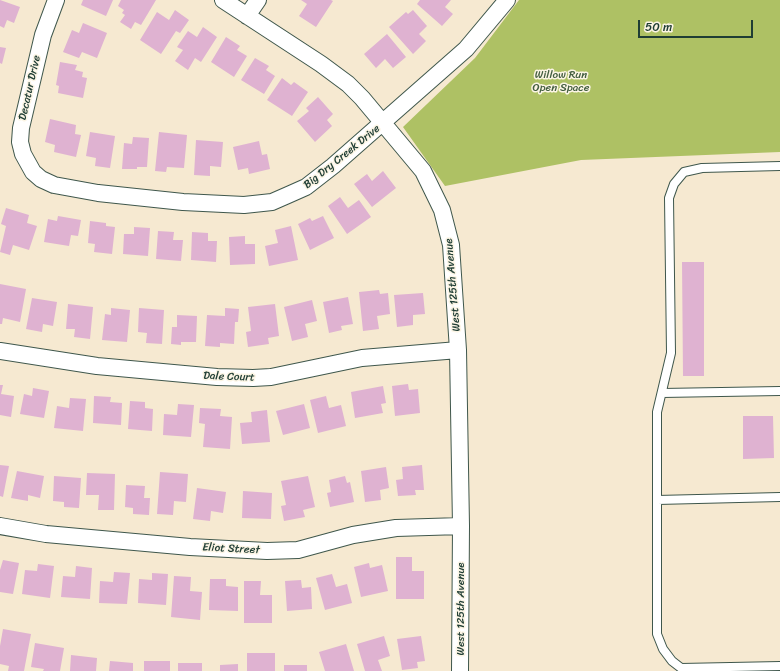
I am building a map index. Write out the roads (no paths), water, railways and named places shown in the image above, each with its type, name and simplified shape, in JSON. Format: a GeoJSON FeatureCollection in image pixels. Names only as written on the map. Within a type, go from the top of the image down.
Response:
{"type":"FeatureCollection","features":[{"type":"Feature","properties":{"kind":"street","name":"Decatur Drive"},"geometry":{"type":"LineString","coordinates":[[37,175],[28,165],[23,154],[20,142],[21,128],[43,35],[56,0]]}},
{"type":"Feature","properties":{"kind":"street","name":"West 125th Avenue"},"geometry":{"type":"LineString","coordinates":[[223,0],[348,84],[423,171],[432,187],[446,221],[454,271],[458,350],[461,526],[460,671]]}},
{"type":"Feature","properties":{"kind":"street"},"geometry":{"type":"LineString","coordinates":[[248,16],[258,0]]}},
{"type":"Feature","properties":{"kind":"street","name":"Big Dry Creek Drive"},"geometry":{"type":"LineString","coordinates":[[37,175],[54,186],[98,193],[183,202],[254,205],[272,202],[306,187],[383,124],[466,49],[507,0]]}},
{"type":"Feature","properties":{"kind":"street","name":"Dale Court"},"geometry":{"type":"LineString","coordinates":[[0,351],[51,361],[97,366],[217,377],[253,378],[271,377],[362,358],[458,350]]}},
{"type":"Feature","properties":{"kind":"street","name":"Eliot Street"},"geometry":{"type":"LineString","coordinates":[[0,526],[46,534],[190,547],[267,552],[298,550],[353,535],[396,528],[461,526]]}},
{"type":"Feature","properties":{"kind":"lane"},"geometry":{"type":"LineString","coordinates":[[780,166],[702,168],[684,172],[674,184],[669,198],[671,353],[657,412],[657,634],[667,655],[681,668],[780,666]]}},
{"type":"Feature","properties":{"kind":"lane"},"geometry":{"type":"LineString","coordinates":[[662,393],[780,390]]}},
{"type":"Feature","properties":{"kind":"lane"},"geometry":{"type":"LineString","coordinates":[[657,500],[780,497]]}},
{"type":"Feature","properties":{"kind":"park label","name":"Willow Run Open Space"},"geometry":{"type":"Point","coordinates":[561,81]}}]}
